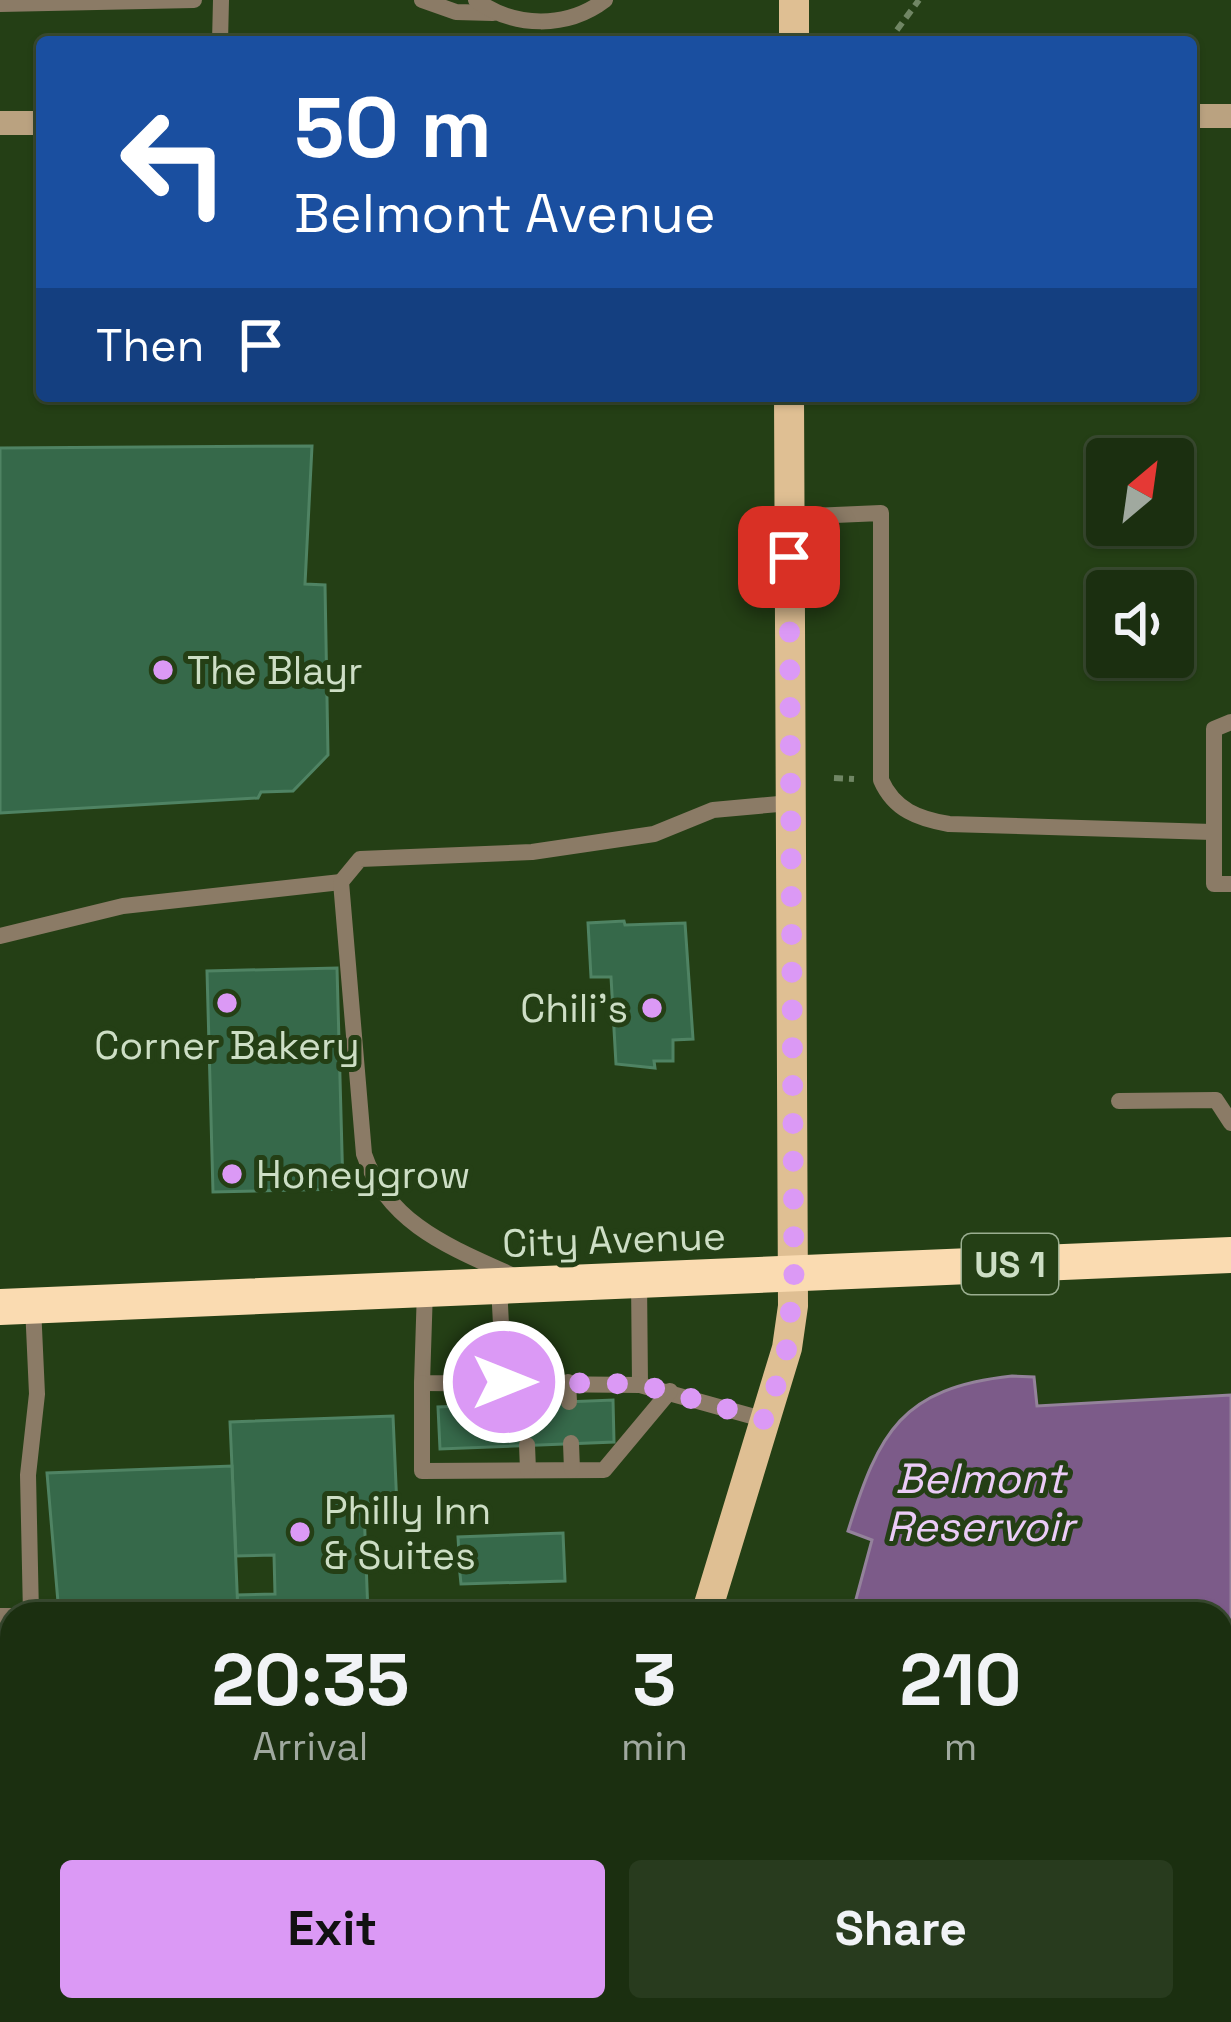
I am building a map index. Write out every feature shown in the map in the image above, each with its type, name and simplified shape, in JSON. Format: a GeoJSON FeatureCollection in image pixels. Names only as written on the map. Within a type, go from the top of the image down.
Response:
{"type":"FeatureCollection","features":[{"type":"Feature","properties":{"kind":"highway","name":"City Avenue"},"geometry":{"type":"LineString","coordinates":[[17,1307],[1231,1255]]}},
{"type":"Feature","properties":{"kind":"main road"},"geometry":{"type":"LineString","coordinates":[[794,0],[794,36]]}},
{"type":"Feature","properties":{"kind":"main road"},"geometry":{"type":"LineString","coordinates":[[710,1602],[787,1348],[794,1274],[789,402]]}},
{"type":"Feature","properties":{"kind":"street"},"geometry":{"type":"LineString","coordinates":[[1197,116],[1231,116]]}},
{"type":"Feature","properties":{"kind":"street"},"geometry":{"type":"LineString","coordinates":[[0,123],[36,124]]}},
{"type":"Feature","properties":{"kind":"lane"},"geometry":{"type":"LineString","coordinates":[[0,4],[194,0]]}},
{"type":"Feature","properties":{"kind":"lane"},"geometry":{"type":"LineString","coordinates":[[220,36],[221,0]]}},
{"type":"Feature","properties":{"kind":"lane"},"geometry":{"type":"LineString","coordinates":[[422,0],[456,12],[493,13],[529,22],[566,19],[605,0]]}},
{"type":"Feature","properties":{"kind":"lane"},"geometry":{"type":"LineString","coordinates":[[476,0],[493,13]]}},
{"type":"Feature","properties":{"kind":"lane"},"geometry":{"type":"LineString","coordinates":[[789,518],[881,513],[881,780],[901,808],[922,819],[949,824],[1212,832]]}},
{"type":"Feature","properties":{"kind":"lane"},"geometry":{"type":"LineString","coordinates":[[1231,722],[1214,729],[1212,832],[1214,884],[1231,884]]}},
{"type":"Feature","properties":{"kind":"lane"},"geometry":{"type":"LineString","coordinates":[[504,1382],[516,1285],[403,1217],[372,1178],[364,1154],[341,882],[360,859],[532,851],[654,834],[713,810],[790,803]]}},
{"type":"Feature","properties":{"kind":"lane"},"geometry":{"type":"LineString","coordinates":[[0,936],[71,915],[142,903],[341,882]]}},
{"type":"Feature","properties":{"kind":"lane"},"geometry":{"type":"LineString","coordinates":[[1118,1101],[1216,1100],[1231,1123]]}},
{"type":"Feature","properties":{"kind":"lane"},"geometry":{"type":"LineString","coordinates":[[639,1280],[640,1384]]}},
{"type":"Feature","properties":{"kind":"lane"},"geometry":{"type":"LineString","coordinates":[[425,1289],[422,1471],[604,1470],[670,1391]]}},
{"type":"Feature","properties":{"kind":"lane"},"geometry":{"type":"LineString","coordinates":[[17,1307],[37,1394],[28,1475],[31,1602]]}},
{"type":"Feature","properties":{"kind":"lane"},"geometry":{"type":"LineString","coordinates":[[422,1382],[640,1384],[766,1420]]}},
{"type":"Feature","properties":{"kind":"lane"},"geometry":{"type":"LineString","coordinates":[[481,1382],[482,1405]]}},
{"type":"Feature","properties":{"kind":"lane"},"geometry":{"type":"LineString","coordinates":[[524,1382],[525,1404]]}},
{"type":"Feature","properties":{"kind":"lane"},"geometry":{"type":"LineString","coordinates":[[568,1382],[569,1402]]}},
{"type":"Feature","properties":{"kind":"lane"},"geometry":{"type":"LineString","coordinates":[[571,1443],[572,1470]]}},
{"type":"Feature","properties":{"kind":"lane"},"geometry":{"type":"LineString","coordinates":[[527,1445],[528,1470]]}},
{"type":"Feature","properties":{"kind":"lane"},"geometry":{"type":"LineString","coordinates":[[483,1447],[484,1471]]}},
{"type":"Feature","properties":{"kind":"path"},"geometry":{"type":"LineString","coordinates":[[892,36],[919,0]]}},
{"type":"Feature","properties":{"kind":"path"},"geometry":{"type":"LineString","coordinates":[[834,778],[861,779]]}},
{"type":"Feature","properties":{"kind":"water","name":"Belmont Reservoir"},"geometry":{"type":"Polygon","coordinates":[[[1034,1377],[1037,1406],[1231,1395],[1231,1602],[855,1602],[872,1540],[848,1531],[884,1442],[920,1404],[974,1382],[1034,1377]]]}},
{"type":"Feature","properties":{"kind":"building","name":"The Blayr"},"geometry":{"type":"Polygon","coordinates":[[[312,446],[305,584],[325,585],[328,755],[293,791],[261,792],[258,798],[0,813],[0,448],[312,446]]]}},
{"type":"Feature","properties":{"kind":"building","name":"Chili's"},"geometry":{"type":"Polygon","coordinates":[[[624,921],[625,925],[685,923],[693,1039],[673,1040],[673,1061],[654,1061],[655,1068],[616,1064],[611,977],[591,977],[588,923],[624,921]]]}},
{"type":"Feature","properties":{"kind":"building"},"geometry":{"type":"Polygon","coordinates":[[[337,968],[343,1189],[213,1192],[207,971],[337,968]]]}},
{"type":"Feature","properties":{"kind":"building"},"geometry":{"type":"Polygon","coordinates":[[[613,1400],[614,1442],[440,1449],[438,1407],[613,1400]]]}},
{"type":"Feature","properties":{"kind":"building","name":"Philly Inn & Suites"},"geometry":{"type":"Polygon","coordinates":[[[393,1416],[397,1508],[364,1509],[368,1602],[237,1602],[237,1595],[275,1594],[274,1555],[236,1556],[230,1422],[393,1416]]]}},
{"type":"Feature","properties":{"kind":"building"},"geometry":{"type":"Polygon","coordinates":[[[232,1466],[238,1602],[58,1602],[47,1473],[232,1466]]]}},
{"type":"Feature","properties":{"kind":"building"},"geometry":{"type":"Polygon","coordinates":[[[563,1533],[565,1581],[461,1584],[459,1564],[453,1564],[453,1555],[459,1554],[458,1537],[563,1533]]]}},
{"type":"Feature","properties":{"kind":"place","name":"The Blayr"},"geometry":{"type":"Point","coordinates":[163,670]}},
{"type":"Feature","properties":{"kind":"place","name":"Corner Bakery"},"geometry":{"type":"Point","coordinates":[227,1003]}},
{"type":"Feature","properties":{"kind":"place","name":"Chili's"},"geometry":{"type":"Point","coordinates":[652,1008]}},
{"type":"Feature","properties":{"kind":"place","name":"Honeygrow"},"geometry":{"type":"Point","coordinates":[232,1174]}},
{"type":"Feature","properties":{"kind":"place","name":"Philly Inn & Suites"},"geometry":{"type":"Point","coordinates":[300,1532]}},
{"type":"Feature","properties":{"kind":"route"},"geometry":{"type":"LineString","coordinates":[[504,1382],[640,1384],[766,1420],[787,1348],[794,1274],[789,557]]}}]}
